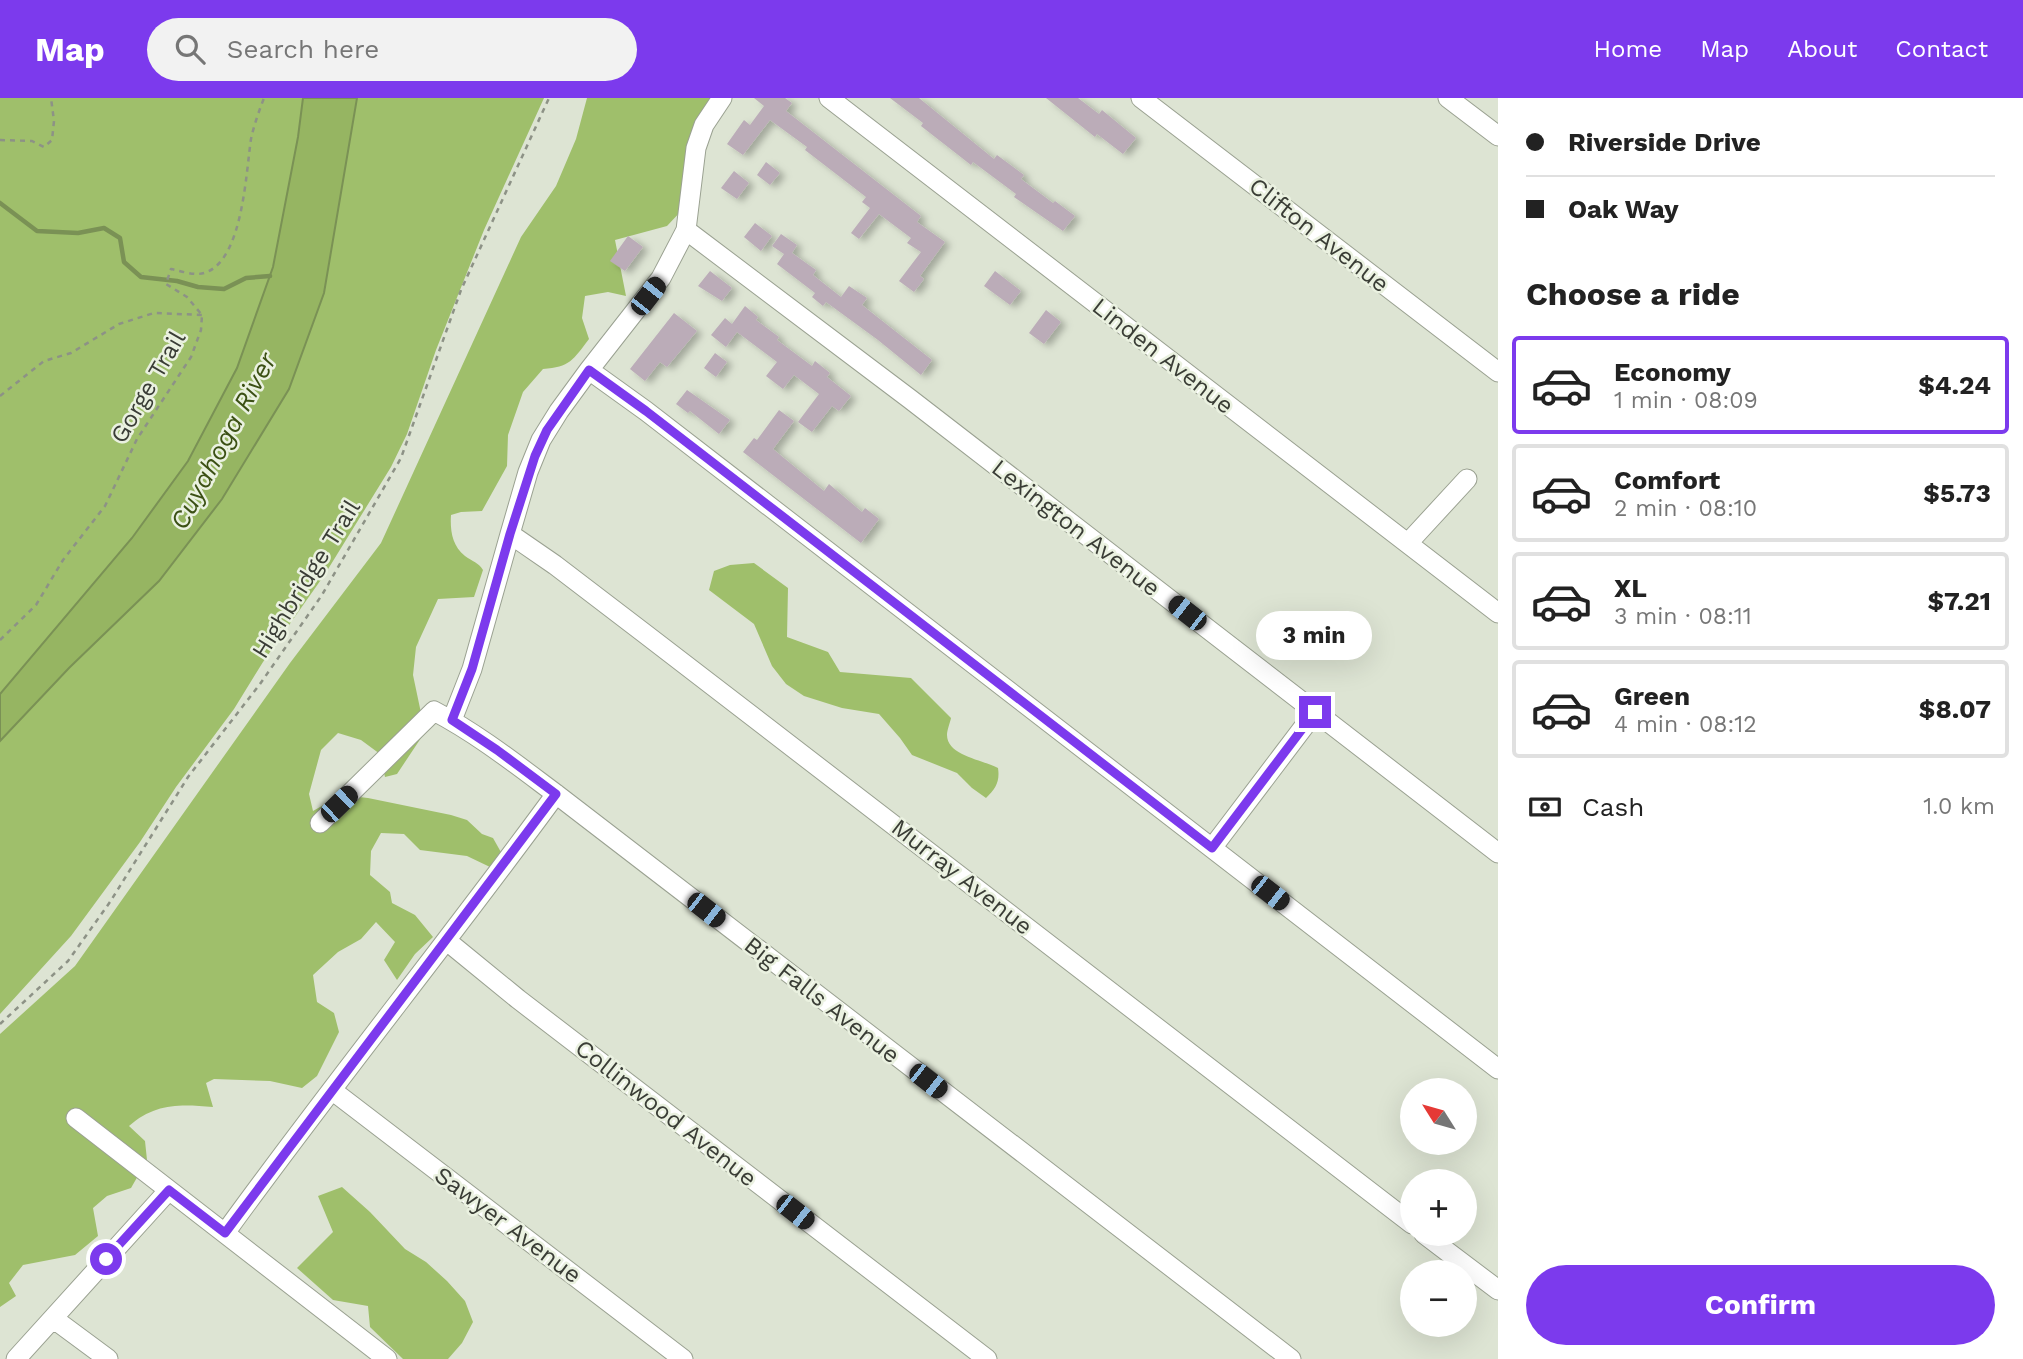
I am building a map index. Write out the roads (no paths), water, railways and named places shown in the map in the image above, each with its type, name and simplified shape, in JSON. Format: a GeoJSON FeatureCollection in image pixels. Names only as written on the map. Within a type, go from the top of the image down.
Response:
{"type":"FeatureCollection","features":[{"type":"Feature","properties":{"kind":"street"},"geometry":{"type":"LineString","coordinates":[[320,823],[434,711],[452,720],[472,669],[528,472],[541,440],[589,370],[661,278],[686,230],[696,148],[704,125],[722,98]]}},
{"type":"Feature","properties":{"kind":"street","name":"Linden Avenue"},"geometry":{"type":"LineString","coordinates":[[829,98],[1498,613]]}},
{"type":"Feature","properties":{"kind":"street","name":"Clifton Avenue"},"geometry":{"type":"LineString","coordinates":[[1141,98],[1498,372]]}},
{"type":"Feature","properties":{"kind":"street"},"geometry":{"type":"LineString","coordinates":[[1448,98],[1498,136]]}},
{"type":"Feature","properties":{"kind":"street","name":"Lexington Avenue"},"geometry":{"type":"LineString","coordinates":[[686,230],[1498,853]]}},
{"type":"Feature","properties":{"kind":"street"},"geometry":{"type":"LineString","coordinates":[[589,370],[646,411],[1498,1069]]}},
{"type":"Feature","properties":{"kind":"street"},"geometry":{"type":"LineString","coordinates":[[1408,543],[1467,479]]}},
{"type":"Feature","properties":{"kind":"street","name":"Murray Avenue"},"geometry":{"type":"LineString","coordinates":[[510,534],[656,641],[1400,1215]]}},
{"type":"Feature","properties":{"kind":"street"},"geometry":{"type":"LineString","coordinates":[[1212,848],[1315,712]]}},
{"type":"Feature","properties":{"kind":"street","name":"Big Falls Avenue"},"geometry":{"type":"LineString","coordinates":[[452,720],[556,794],[1291,1359]]}},
{"type":"Feature","properties":{"kind":"street"},"geometry":{"type":"LineString","coordinates":[[225,1233],[556,794]]}},
{"type":"Feature","properties":{"kind":"street","name":"Collinwood Avenue"},"geometry":{"type":"LineString","coordinates":[[447,942],[987,1359]]}},
{"type":"Feature","properties":{"kind":"street","name":"Sawyer Avenue"},"geometry":{"type":"LineString","coordinates":[[333,1091],[683,1359]]}},
{"type":"Feature","properties":{"kind":"street"},"geometry":{"type":"LineString","coordinates":[[76,1118],[387,1359]]}},
{"type":"Feature","properties":{"kind":"street"},"geometry":{"type":"LineString","coordinates":[[16,1359],[169,1190]]}},
{"type":"Feature","properties":{"kind":"street"},"geometry":{"type":"LineString","coordinates":[[1440,1246],[1498,1290]]}},
{"type":"Feature","properties":{"kind":"street"},"geometry":{"type":"LineString","coordinates":[[54,1319],[108,1359]]}},
{"type":"Feature","properties":{"kind":"water","name":"Cuyahoga River"},"geometry":{"type":"Polygon","coordinates":[[[303,98],[357,98],[324,293],[289,389],[222,499],[159,581],[69,668],[0,741],[0,694],[132,538],[188,461],[237,368],[273,267],[303,98]]]}},
{"type":"Feature","properties":{"kind":"waterway"},"geometry":{"type":"LineString","coordinates":[[0,203],[37,231],[78,233],[104,228],[120,238],[124,262],[141,277],[224,289],[246,278],[270,276]]}}]}
